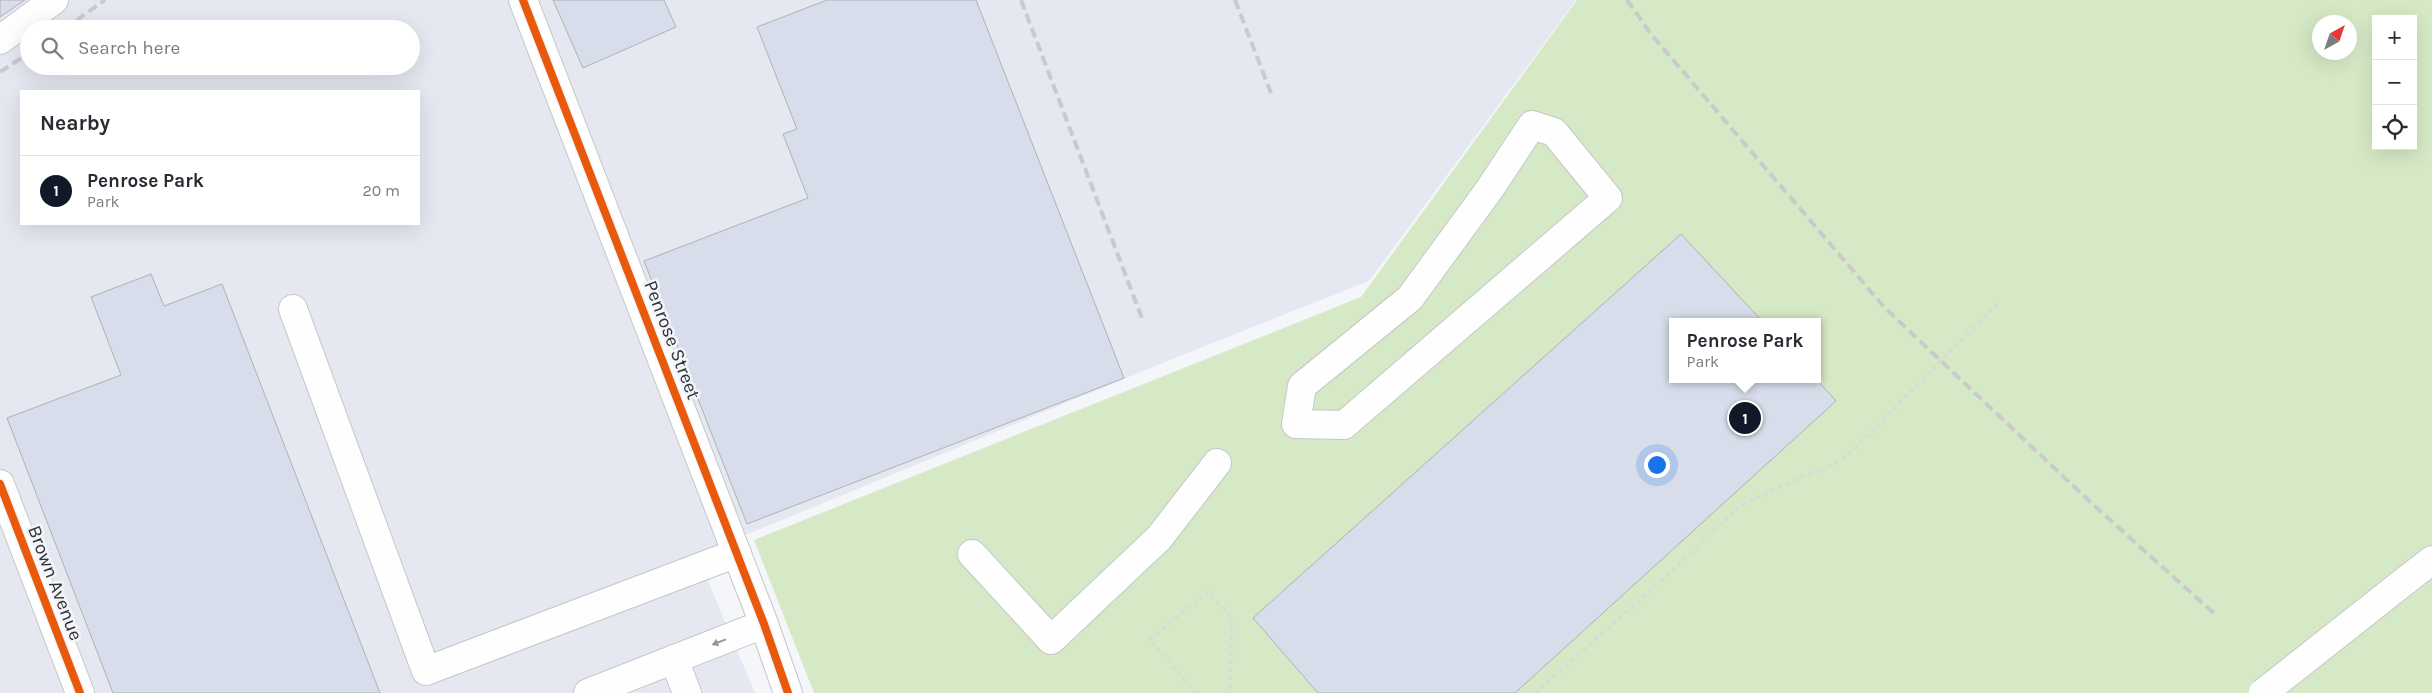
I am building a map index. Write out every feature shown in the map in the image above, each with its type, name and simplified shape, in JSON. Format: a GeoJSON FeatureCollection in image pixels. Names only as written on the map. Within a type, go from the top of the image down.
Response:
{"type":"FeatureCollection","features":[{"type":"Feature","properties":{"kind":"street"},"geometry":{"type":"LineString","coordinates":[[27,20],[54,0]]}},
{"type":"Feature","properties":{"kind":"street","name":"Penrose Street"},"geometry":{"type":"LineString","coordinates":[[523,0],[737,553],[788,693]]}},
{"type":"Feature","properties":{"kind":"street"},"geometry":{"type":"LineString","coordinates":[[0,40],[20,25]]}},
{"type":"Feature","properties":{"kind":"street"},"geometry":{"type":"LineString","coordinates":[[1532,125],[1554,132],[1608,198],[1344,425],[1296,424],[1302,386],[1410,298],[1489,190],[1532,125]]}},
{"type":"Feature","properties":{"kind":"street"},"geometry":{"type":"LineString","coordinates":[[293,310],[426,671],[737,553]]}},
{"type":"Feature","properties":{"kind":"street"},"geometry":{"type":"LineString","coordinates":[[972,554],[1051,640],[1159,538],[1217,464]]}},
{"type":"Feature","properties":{"kind":"street","name":"Brown Avenue"},"geometry":{"type":"LineString","coordinates":[[0,484],[80,693]]}},
{"type":"Feature","properties":{"kind":"street"},"geometry":{"type":"LineString","coordinates":[[2263,693],[2432,560]]}},
{"type":"Feature","properties":{"kind":"street"},"geometry":{"type":"LineString","coordinates":[[588,693],[764,624]]}},
{"type":"Feature","properties":{"kind":"street"},"geometry":{"type":"LineString","coordinates":[[674,659],[687,693]]}},
{"type":"Feature","properties":{"kind":"path"},"geometry":{"type":"LineString","coordinates":[[1536,693],[1646,595],[1741,505],[1801,477],[1821,471],[1847,456],[1998,302]]}},
{"type":"Feature","properties":{"kind":"path"},"geometry":{"type":"LineString","coordinates":[[1196,693],[1149,640],[1208,592],[1232,618],[1230,693]]}},
{"type":"Feature","properties":{"kind":"shaded area"},"geometry":{"type":"Polygon","coordinates":[[[0,0],[1576,0],[1369,281],[1180,356],[697,555],[755,693],[0,693],[0,0]]]}},
{"type":"Feature","properties":{"kind":"green space"},"geometry":{"type":"Polygon","coordinates":[[[1577,0],[2432,0],[2432,693],[814,693],[754,540],[1361,297],[1577,0]]]}},
{"type":"Feature","properties":{"kind":"building"},"geometry":{"type":"Polygon","coordinates":[[[0,0],[25,0],[0,17],[0,0]]]}},
{"type":"Feature","properties":{"kind":"building"},"geometry":{"type":"Polygon","coordinates":[[[553,0],[664,0],[676,27],[583,68],[553,0]]]}},
{"type":"Feature","properties":{"kind":"building"},"geometry":{"type":"Polygon","coordinates":[[[827,0],[976,0],[1124,378],[747,524],[644,261],[808,198],[783,134],[797,129],[757,27],[827,0]]]}},
{"type":"Feature","properties":{"kind":"building"},"geometry":{"type":"Polygon","coordinates":[[[1681,234],[1759,318],[1669,318],[1669,383],[1820,383],[1836,401],[1515,693],[1318,693],[1253,618],[1681,234]]]}},
{"type":"Feature","properties":{"kind":"building"},"geometry":{"type":"Polygon","coordinates":[[[151,274],[164,306],[222,284],[380,693],[113,693],[7,418],[121,375],[91,297],[151,274]]]}},
{"type":"Feature","properties":{"kind":"railway"},"geometry":{"type":"LineString","coordinates":[[77,20],[105,0]]}},
{"type":"Feature","properties":{"kind":"railway"},"geometry":{"type":"LineString","coordinates":[[1021,0],[1143,321]]}},
{"type":"Feature","properties":{"kind":"railway"},"geometry":{"type":"LineString","coordinates":[[1235,0],[1271,93]]}},
{"type":"Feature","properties":{"kind":"railway"},"geometry":{"type":"LineString","coordinates":[[1627,0],[1651,34],[1884,307],[2088,500],[2217,616]]}},
{"type":"Feature","properties":{"kind":"railway"},"geometry":{"type":"LineString","coordinates":[[0,72],[20,59]]}},
{"type":"Feature","properties":{"kind":"cycle path"},"geometry":{"type":"LineString","coordinates":[[523,0],[764,624],[788,693]]}},
{"type":"Feature","properties":{"kind":"cycle path"},"geometry":{"type":"LineString","coordinates":[[0,484],[80,693]]}},
{"type":"Feature","properties":{"kind":"place","name":"Penrose Park"},"geometry":{"type":"Point","coordinates":[1745,418]}}]}
